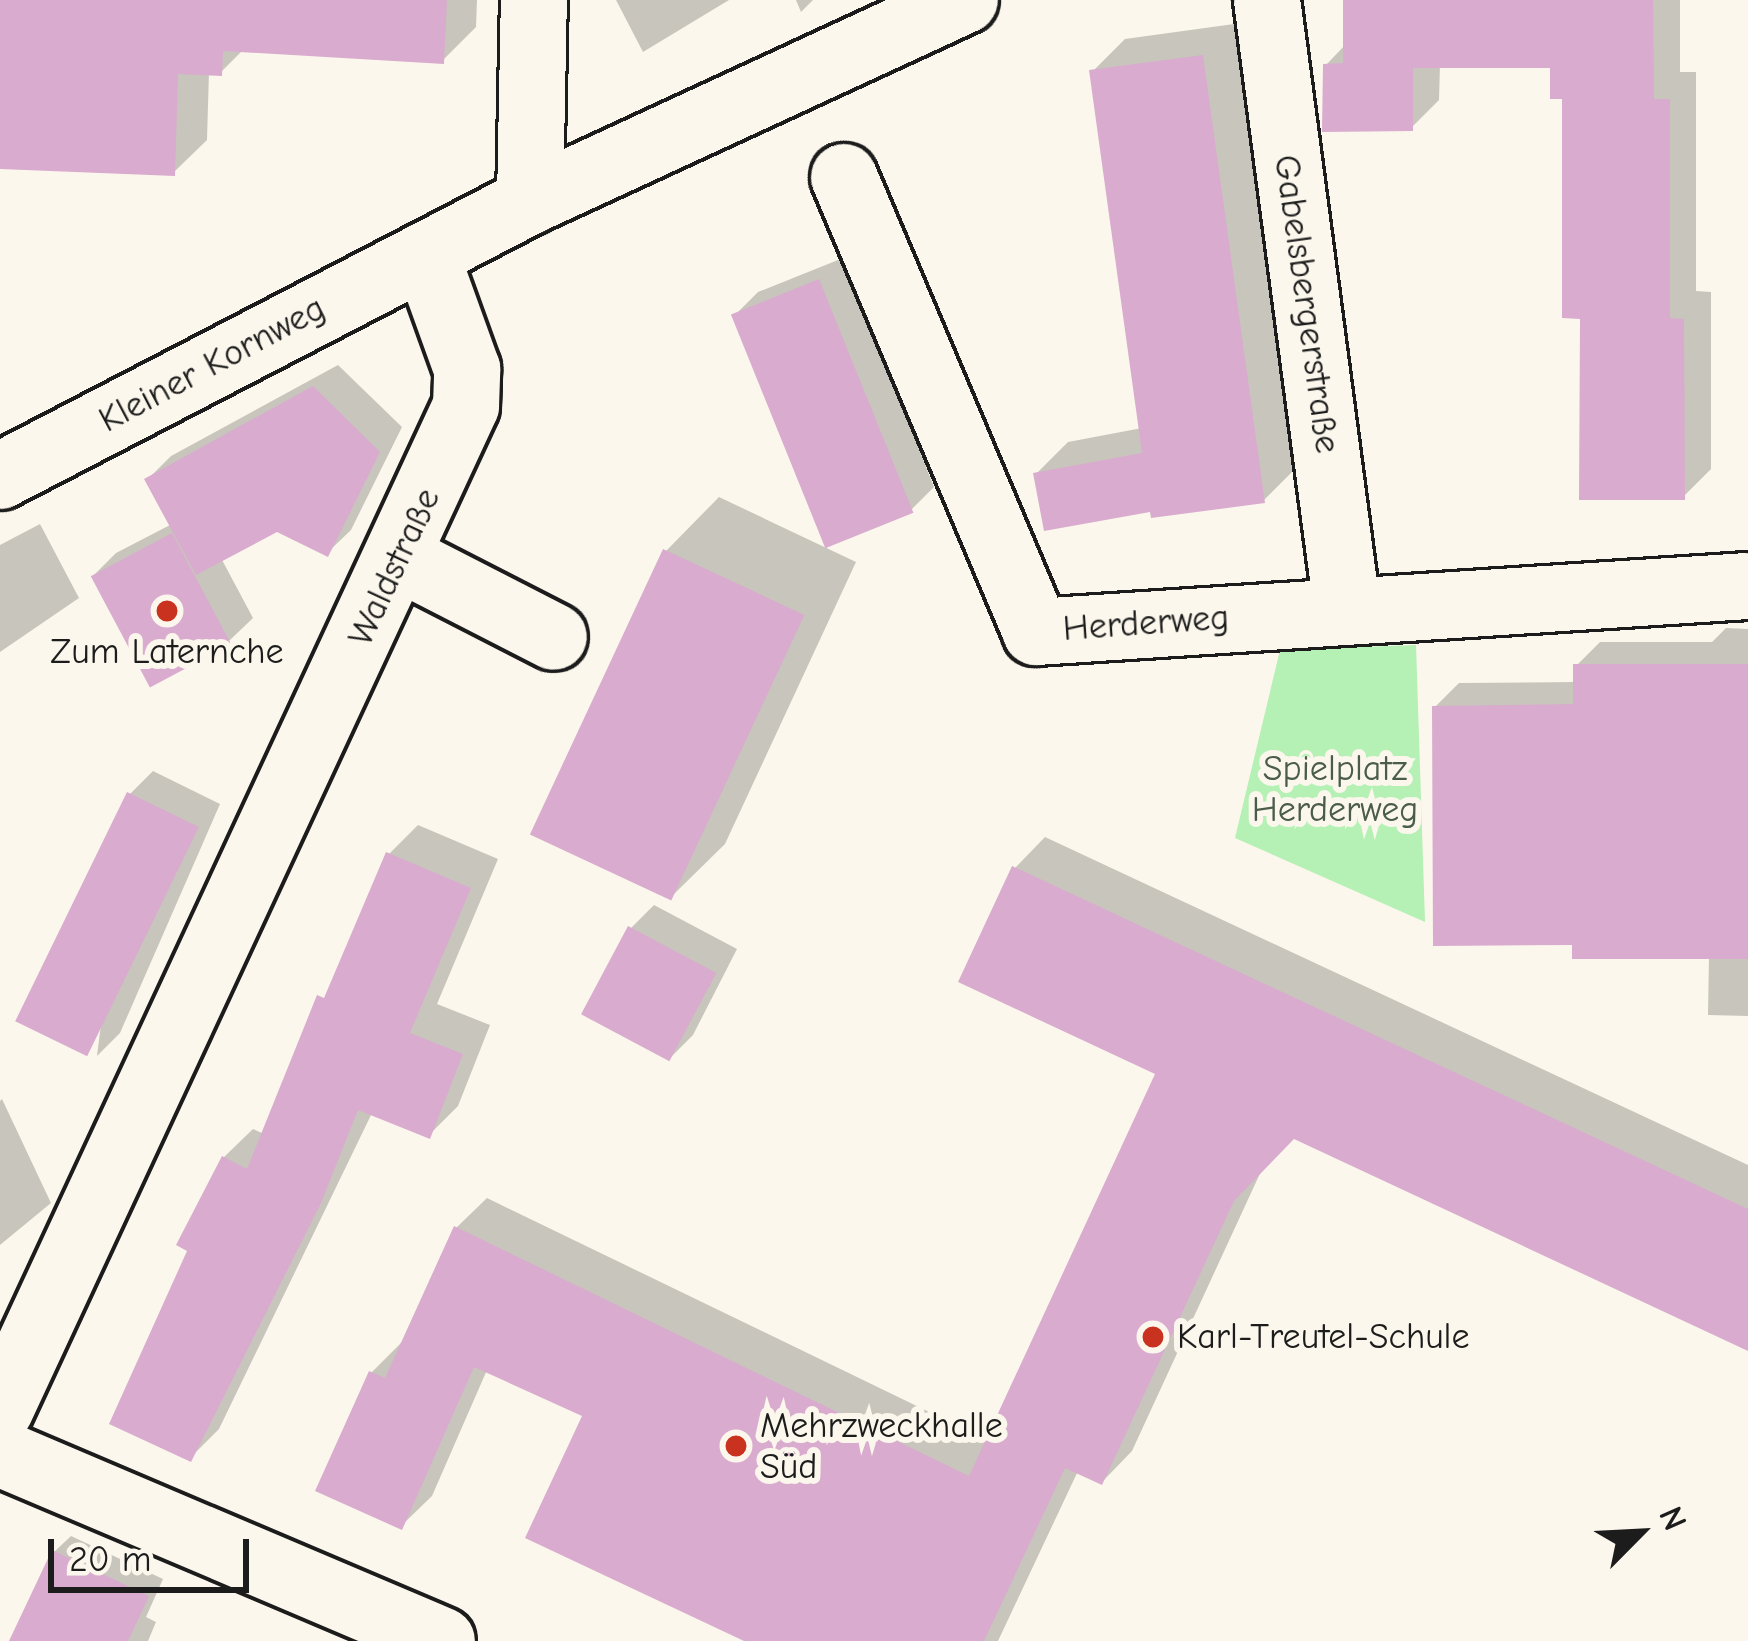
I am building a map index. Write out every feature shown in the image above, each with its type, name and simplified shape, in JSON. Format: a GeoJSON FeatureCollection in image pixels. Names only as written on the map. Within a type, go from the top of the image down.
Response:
{"type":"FeatureCollection","features":[{"type":"Feature","properties":{"kind":"street"},"geometry":{"type":"LineString","coordinates":[[530,201],[534,0]]}},
{"type":"Feature","properties":{"kind":"street"},"geometry":{"type":"LineString","coordinates":[[426,255],[530,201],[965,0]]}},
{"type":"Feature","properties":{"kind":"street","name":"Gabelsbergerstraße"},"geometry":{"type":"LineString","coordinates":[[1267,0],[1347,608]]}},
{"type":"Feature","properties":{"kind":"street","name":"Herderweg"},"geometry":{"type":"LineString","coordinates":[[844,177],[1036,632],[1347,608],[1748,586]]}},
{"type":"Feature","properties":{"kind":"street","name":"Kleiner Kornweg"},"geometry":{"type":"LineString","coordinates":[[0,476],[426,255]]}},
{"type":"Feature","properties":{"kind":"street","name":"Waldstraße"},"geometry":{"type":"LineString","coordinates":[[0,1410],[466,406],[467,369],[426,255]]}},
{"type":"Feature","properties":{"kind":"street"},"geometry":{"type":"LineString","coordinates":[[398,557],[554,637]]}},
{"type":"Feature","properties":{"kind":"street"},"geometry":{"type":"LineString","coordinates":[[0,1453],[442,1641]]}},
{"type":"Feature","properties":{"kind":"green space","name":"Spielplatz Herderweg"},"geometry":{"type":"Polygon","coordinates":[[[1416,645],[1425,922],[1235,838],[1280,650],[1416,645]]]}},
{"type":"Feature","properties":{"kind":"building"},"geometry":{"type":"Polygon","coordinates":[[[0,0],[447,0],[444,64],[223,51],[222,76],[178,74],[175,176],[0,169],[0,0]]]}},
{"type":"Feature","properties":{"kind":"building"},"geometry":{"type":"Polygon","coordinates":[[[1343,0],[1653,0],[1654,99],[1670,99],[1670,318],[1684,319],[1685,500],[1579,500],[1580,319],[1562,318],[1562,99],[1550,99],[1550,68],[1413,68],[1413,131],[1322,132],[1323,64],[1343,63],[1343,0]]]}},
{"type":"Feature","properties":{"kind":"building"},"geometry":{"type":"Polygon","coordinates":[[[1203,55],[1265,503],[1151,518],[1150,512],[1044,531],[1033,473],[1142,453],[1089,70],[1203,55]]]}},
{"type":"Feature","properties":{"kind":"building"},"geometry":{"type":"Polygon","coordinates":[[[819,279],[913,513],[825,548],[731,315],[819,279]]]}},
{"type":"Feature","properties":{"kind":"building"},"geometry":{"type":"Polygon","coordinates":[[[313,386],[380,452],[328,557],[277,532],[196,575],[144,479],[313,386]]]}},
{"type":"Feature","properties":{"kind":"building"},"geometry":{"type":"Polygon","coordinates":[[[172,533],[231,644],[150,687],[91,576],[172,533]]]}},
{"type":"Feature","properties":{"kind":"building"},"geometry":{"type":"Polygon","coordinates":[[[663,549],[804,615],[671,900],[530,834],[663,549]]]}},
{"type":"Feature","properties":{"kind":"building"},"geometry":{"type":"Polygon","coordinates":[[[1573,664],[1748,664],[1748,959],[1572,959],[1572,945],[1433,946],[1432,706],[1573,704],[1573,664]]]}},
{"type":"Feature","properties":{"kind":"building"},"geometry":{"type":"Polygon","coordinates":[[[127,792],[199,827],[87,1056],[15,1021],[127,792]]]}},
{"type":"Feature","properties":{"kind":"building"},"geometry":{"type":"Polygon","coordinates":[[[386,852],[471,888],[410,1033],[463,1054],[430,1139],[358,1110],[321,1203],[191,1462],[109,1424],[187,1251],[176,1245],[222,1156],[247,1169],[317,995],[324,998],[386,852]]]}},
{"type":"Feature","properties":{"kind":"building"},"geometry":{"type":"Polygon","coordinates":[[[1012,866],[1748,1209],[1748,1351],[1294,1139],[1234,1201],[1102,1485],[1065,1468],[984,1641],[744,1641],[525,1538],[582,1416],[474,1367],[402,1530],[315,1491],[369,1371],[385,1378],[454,1226],[969,1476],[1155,1074],[958,982],[1012,866]]]}},
{"type":"Feature","properties":{"kind":"building"},"geometry":{"type":"Polygon","coordinates":[[[628,926],[716,973],[669,1061],[581,1014],[628,926]]]}},
{"type":"Feature","properties":{"kind":"building"},"geometry":{"type":"Polygon","coordinates":[[[52,1550],[149,1596],[128,1641],[9,1641],[52,1550]]]}},
{"type":"Feature","properties":{"kind":"place","name":"Zum Laternche"},"geometry":{"type":"Point","coordinates":[167,611]}},
{"type":"Feature","properties":{"kind":"place","name":"Karl-Treutel-Schule"},"geometry":{"type":"Point","coordinates":[1153,1337]}},
{"type":"Feature","properties":{"kind":"place","name":"Mehrzweckhalle Süd"},"geometry":{"type":"Point","coordinates":[736,1446]}}]}
